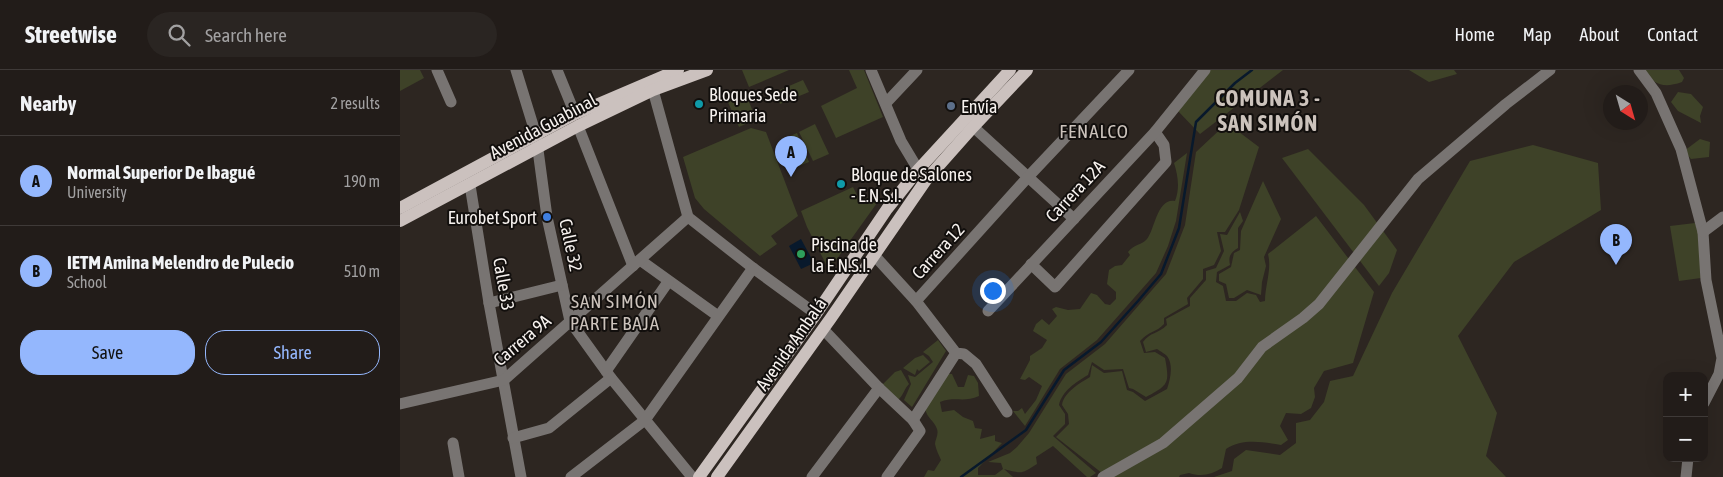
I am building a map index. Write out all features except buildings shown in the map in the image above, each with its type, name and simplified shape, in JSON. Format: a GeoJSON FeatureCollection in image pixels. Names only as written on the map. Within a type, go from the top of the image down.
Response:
{"type":"FeatureCollection","features":[{"type":"Feature","properties":{"kind":"main road","name":"Avenida Guabinal"},"geometry":{"type":"LineString","coordinates":[[400,208],[537,141],[654,79],[678,70]]}},
{"type":"Feature","properties":{"kind":"main road","name":"Avenida Guabinal"},"geometry":{"type":"LineString","coordinates":[[577,120],[707,70]]}},
{"type":"Feature","properties":{"kind":"main road","name":"Avenida Ambalá"},"geometry":{"type":"LineString","coordinates":[[699,477],[816,314],[887,209],[922,175],[969,123],[1010,70]]}},
{"type":"Feature","properties":{"kind":"main road","name":"Avenida Ambalá"},"geometry":{"type":"LineString","coordinates":[[969,123],[1027,70]]}},
{"type":"Feature","properties":{"kind":"main road","name":"Avenida Guabinal"},"geometry":{"type":"LineString","coordinates":[[400,221],[470,185],[537,141]]}},
{"type":"Feature","properties":{"kind":"main road","name":"Avenida Ambalá"},"geometry":{"type":"LineString","coordinates":[[717,477],[874,255],[922,175]]}},
{"type":"Feature","properties":{"kind":"street"},"geometry":{"type":"LineString","coordinates":[[437,70],[451,102]]}},
{"type":"Feature","properties":{"kind":"street","name":"Calle 32"},"geometry":{"type":"LineString","coordinates":[[516,70],[537,141],[547,217],[570,322],[645,420],[692,477]]}},
{"type":"Feature","properties":{"kind":"street"},"geometry":{"type":"LineString","coordinates":[[557,70],[636,263],[718,316]]}},
{"type":"Feature","properties":{"kind":"street"},"geometry":{"type":"LineString","coordinates":[[870,70],[902,141],[922,175]]}},
{"type":"Feature","properties":{"kind":"street"},"geometry":{"type":"LineString","coordinates":[[886,103],[917,70]]}},
{"type":"Feature","properties":{"kind":"street","name":"Carrera 12"},"geometry":{"type":"LineString","coordinates":[[916,301],[1028,177],[1129,70]]}},
{"type":"Feature","properties":{"kind":"street","name":"Carrera 12A"},"geometry":{"type":"LineString","coordinates":[[988,312],[1155,132],[1205,70]]}},
{"type":"Feature","properties":{"kind":"street"},"geometry":{"type":"LineString","coordinates":[[1104,477],[1163,443],[1238,378],[1262,347],[1303,318],[1319,304],[1418,179],[1506,104],[1550,70]]}},
{"type":"Feature","properties":{"kind":"street"},"geometry":{"type":"LineString","coordinates":[[1639,70],[1656,92],[1681,149],[1703,232],[1706,275],[1722,358],[1719,374],[1708,395]]}},
{"type":"Feature","properties":{"kind":"street"},"geometry":{"type":"LineString","coordinates":[[653,90],[688,218],[816,314]]}},
{"type":"Feature","properties":{"kind":"street"},"geometry":{"type":"LineString","coordinates":[[969,123],[1074,219]]}},
{"type":"Feature","properties":{"kind":"street"},"geometry":{"type":"LineString","coordinates":[[1031,264],[1055,287],[1166,162],[1164,145],[1155,132]]}},
{"type":"Feature","properties":{"kind":"street","name":"Calle 33"},"geometry":{"type":"LineString","coordinates":[[470,185],[489,303],[521,477]]}},
{"type":"Feature","properties":{"kind":"street"},"geometry":{"type":"LineString","coordinates":[[1703,232],[1723,217]]}},
{"type":"Feature","properties":{"kind":"street","name":"Carrera 9A"},"geometry":{"type":"LineString","coordinates":[[400,404],[504,380],[688,218]]}},
{"type":"Feature","properties":{"kind":"street"},"geometry":{"type":"LineString","coordinates":[[874,255],[916,301],[956,354]]}},
{"type":"Feature","properties":{"kind":"street"},"geometry":{"type":"LineString","coordinates":[[571,477],[645,420],[753,268]]}},
{"type":"Feature","properties":{"kind":"street"},"geometry":{"type":"LineString","coordinates":[[513,438],[549,428],[609,374],[668,282]]}},
{"type":"Feature","properties":{"kind":"street"},"geometry":{"type":"LineString","coordinates":[[489,303],[562,285]]}},
{"type":"Feature","properties":{"kind":"street"},"geometry":{"type":"LineString","coordinates":[[822,329],[913,420],[920,431],[887,477]]}},
{"type":"Feature","properties":{"kind":"street"},"geometry":{"type":"LineString","coordinates":[[956,354],[964,354],[976,364],[1007,412]]}},
{"type":"Feature","properties":{"kind":"street"},"geometry":{"type":"LineString","coordinates":[[913,420],[956,354]]}},
{"type":"Feature","properties":{"kind":"street"},"geometry":{"type":"LineString","coordinates":[[812,477],[879,388]]}},
{"type":"Feature","properties":{"kind":"street"},"geometry":{"type":"LineString","coordinates":[[453,443],[459,477]]}},
{"type":"Feature","properties":{"kind":"street"},"geometry":{"type":"LineString","coordinates":[[1686,477],[1688,462]]}},
{"type":"Feature","properties":{"kind":"green space"},"geometry":{"type":"Polygon","coordinates":[[[400,70],[420,70],[424,78],[400,91],[400,70]]]}},
{"type":"Feature","properties":{"kind":"green space"},"geometry":{"type":"Polygon","coordinates":[[[742,70],[789,70],[749,87],[742,70]]]}},
{"type":"Feature","properties":{"kind":"green space"},"geometry":{"type":"Polygon","coordinates":[[[849,70],[864,70],[883,117],[836,138],[821,106],[857,88],[849,70]]]}},
{"type":"Feature","properties":{"kind":"green space"},"geometry":{"type":"Polygon","coordinates":[[[1207,70],[1283,70],[1200,134],[1177,110],[1207,70]]]}},
{"type":"Feature","properties":{"kind":"green space"},"geometry":{"type":"Polygon","coordinates":[[[1409,70],[1454,70],[1457,74],[1429,82],[1409,70]]]}},
{"type":"Feature","properties":{"kind":"green space"},"geometry":{"type":"Polygon","coordinates":[[[1641,70],[1679,70],[1684,78],[1682,82],[1664,85],[1650,79],[1641,70]]]}},
{"type":"Feature","properties":{"kind":"green space"},"geometry":{"type":"Polygon","coordinates":[[[803,80],[809,92],[780,104],[775,92],[803,80]]]}},
{"type":"Feature","properties":{"kind":"green space"},"geometry":{"type":"Polygon","coordinates":[[[745,92],[756,119],[739,127],[727,100],[745,92]]]}},
{"type":"Feature","properties":{"kind":"green space"},"geometry":{"type":"Polygon","coordinates":[[[1678,92],[1691,94],[1703,107],[1700,116],[1701,123],[1678,111],[1671,102],[1678,92]]]}},
{"type":"Feature","properties":{"kind":"green space"},"geometry":{"type":"Polygon","coordinates":[[[1227,123],[1259,147],[1239,210],[1225,232],[1217,232],[1221,251],[1214,265],[1203,269],[1203,279],[1187,298],[1188,304],[1164,318],[1164,324],[1161,327],[1140,341],[1144,353],[1155,352],[1165,358],[1166,383],[1159,390],[1146,397],[1129,388],[1123,369],[1104,370],[1092,362],[1088,375],[1070,387],[1063,395],[1059,405],[1065,414],[1065,424],[1053,436],[1096,473],[1087,477],[1053,446],[1036,457],[1037,464],[1025,471],[1019,472],[1004,469],[1013,477],[924,477],[928,470],[934,471],[941,460],[935,444],[938,433],[937,429],[927,415],[925,408],[948,374],[952,374],[958,387],[964,387],[968,375],[974,376],[978,383],[979,396],[940,402],[942,412],[954,410],[963,417],[973,421],[975,428],[982,429],[980,439],[995,435],[995,441],[1002,443],[978,468],[978,475],[995,475],[1003,469],[1001,463],[988,462],[1010,453],[1017,447],[1029,433],[1066,374],[1105,344],[1166,274],[1185,225],[1196,152],[1227,123]]]}},
{"type":"Feature","properties":{"kind":"green space"},"geometry":{"type":"Polygon","coordinates":[[[815,124],[829,154],[813,161],[799,132],[815,124]]]}},
{"type":"Feature","properties":{"kind":"green space"},"geometry":{"type":"Polygon","coordinates":[[[751,128],[766,132],[798,216],[771,236],[777,244],[760,256],[704,209],[695,198],[683,157],[751,128]]]}},
{"type":"Feature","properties":{"kind":"green space"},"geometry":{"type":"Polygon","coordinates":[[[797,133],[809,162],[794,168],[781,140],[797,133]]]}},
{"type":"Feature","properties":{"kind":"green space"},"geometry":{"type":"Polygon","coordinates":[[[1700,139],[1710,142],[1709,157],[1691,159],[1684,151],[1700,139]]]}},
{"type":"Feature","properties":{"kind":"green space"},"geometry":{"type":"Polygon","coordinates":[[[1533,145],[1598,163],[1601,210],[1514,262],[1458,336],[1497,413],[1486,456],[1506,477],[1214,477],[1232,471],[1234,459],[1246,450],[1280,455],[1296,443],[1296,423],[1310,420],[1324,402],[1330,381],[1353,376],[1392,293],[1470,161],[1533,145]]]}},
{"type":"Feature","properties":{"kind":"green space"},"geometry":{"type":"Polygon","coordinates":[[[1308,149],[1364,205],[1397,250],[1389,273],[1379,286],[1282,158],[1308,149]]]}},
{"type":"Feature","properties":{"kind":"green space"},"geometry":{"type":"Polygon","coordinates":[[[1187,153],[1176,221],[1168,246],[1156,273],[1097,340],[1060,369],[1025,426],[1013,411],[1018,411],[1022,408],[1025,414],[1036,400],[1042,386],[1029,377],[1025,380],[1020,379],[1030,360],[1030,356],[1042,348],[1047,340],[1033,331],[1036,324],[1042,319],[1049,325],[1057,316],[1052,309],[1056,307],[1068,310],[1080,309],[1091,293],[1097,295],[1105,304],[1110,305],[1116,299],[1116,292],[1107,284],[1109,270],[1115,266],[1122,265],[1130,255],[1128,252],[1130,249],[1147,239],[1160,209],[1169,201],[1175,201],[1178,182],[1174,163],[1187,153]]]}},
{"type":"Feature","properties":{"kind":"green space"},"geometry":{"type":"Polygon","coordinates":[[[1263,181],[1281,219],[1264,257],[1266,266],[1261,295],[1247,290],[1234,298],[1229,298],[1226,284],[1219,281],[1219,274],[1231,267],[1234,253],[1240,250],[1241,231],[1263,181]]]}},
{"type":"Feature","properties":{"kind":"green space"},"geometry":{"type":"Polygon","coordinates":[[[853,187],[859,199],[866,197],[877,203],[829,270],[801,211],[853,187]]]}},
{"type":"Feature","properties":{"kind":"green space"},"geometry":{"type":"Polygon","coordinates":[[[1240,212],[1243,221],[1238,228],[1238,248],[1229,259],[1230,265],[1217,272],[1216,282],[1223,286],[1226,301],[1236,301],[1247,293],[1256,295],[1260,302],[1265,301],[1269,265],[1268,254],[1316,216],[1374,292],[1353,363],[1324,371],[1314,388],[1315,397],[1311,408],[1301,414],[1286,413],[1280,426],[1288,440],[1281,445],[1253,442],[1239,443],[1226,449],[1222,468],[1206,475],[1189,473],[1179,477],[1107,477],[1056,437],[1069,424],[1068,414],[1062,405],[1063,400],[1073,388],[1090,377],[1092,365],[1104,373],[1122,371],[1127,390],[1145,401],[1167,389],[1171,372],[1169,360],[1166,355],[1157,349],[1146,352],[1143,342],[1148,336],[1167,325],[1166,319],[1190,306],[1190,298],[1206,280],[1206,271],[1216,268],[1224,251],[1220,234],[1227,235],[1240,212]]]}},
{"type":"Feature","properties":{"kind":"green space"},"geometry":{"type":"Polygon","coordinates":[[[1695,223],[1699,235],[1701,278],[1679,281],[1670,226],[1695,223]]]}},
{"type":"Feature","properties":{"kind":"green space"},"geometry":{"type":"Polygon","coordinates":[[[938,340],[946,351],[912,407],[904,400],[911,384],[908,375],[915,377],[933,362],[923,352],[938,340]]]}},
{"type":"Feature","properties":{"kind":"green space"},"geometry":{"type":"Polygon","coordinates":[[[923,355],[930,362],[919,371],[917,369],[915,375],[903,368],[915,358],[923,355]]]}},
{"type":"Feature","properties":{"kind":"green space"},"geometry":{"type":"Polygon","coordinates":[[[901,370],[909,384],[898,400],[880,387],[895,372],[901,370]]]}},
{"type":"Feature","properties":{"kind":"water","name":"Piscina de la E.N.S.I."},"geometry":{"type":"Polygon","coordinates":[[[801,239],[814,263],[801,269],[789,246],[801,239]]]}},
{"type":"Feature","properties":{"kind":"waterway"},"geometry":{"type":"LineString","coordinates":[[961,477],[1026,430],[1064,370],[1101,342],[1161,274],[1179,228],[1196,122],[1235,83],[1252,70]]}},
{"type":"Feature","properties":{"kind":"place","name":"Bloques Sede Primaria"},"geometry":{"type":"Point","coordinates":[699,104]}},
{"type":"Feature","properties":{"kind":"place","name":"Envía"},"geometry":{"type":"Point","coordinates":[951,106]}},
{"type":"Feature","properties":{"kind":"place","name":"Normal Superior De Ibagué"},"geometry":{"type":"Point","coordinates":[791,177]}},
{"type":"Feature","properties":{"kind":"place","name":"Bloque de Salones - E.N.S.I."},"geometry":{"type":"Point","coordinates":[841,184]}},
{"type":"Feature","properties":{"kind":"place","name":"Eurobet Sport"},"geometry":{"type":"Point","coordinates":[547,217]}},
{"type":"Feature","properties":{"kind":"place","name":"Piscina de la E.N.S.I."},"geometry":{"type":"Point","coordinates":[801,254]}},
{"type":"Feature","properties":{"kind":"place","name":"IETM Amina Melendro de Pulecio"},"geometry":{"type":"Point","coordinates":[1616,265]}},
{"type":"Feature","properties":{"kind":"district","name":"COMUNA 3 - SAN SIMÓN"},"geometry":{"type":"Point","coordinates":[1268,110]}},
{"type":"Feature","properties":{"kind":"district","name":"FENALCO"},"geometry":{"type":"Point","coordinates":[1094,131]}},
{"type":"Feature","properties":{"kind":"district","name":"SAN SIMÓN PARTE BAJA"},"geometry":{"type":"Point","coordinates":[615,312]}}]}
